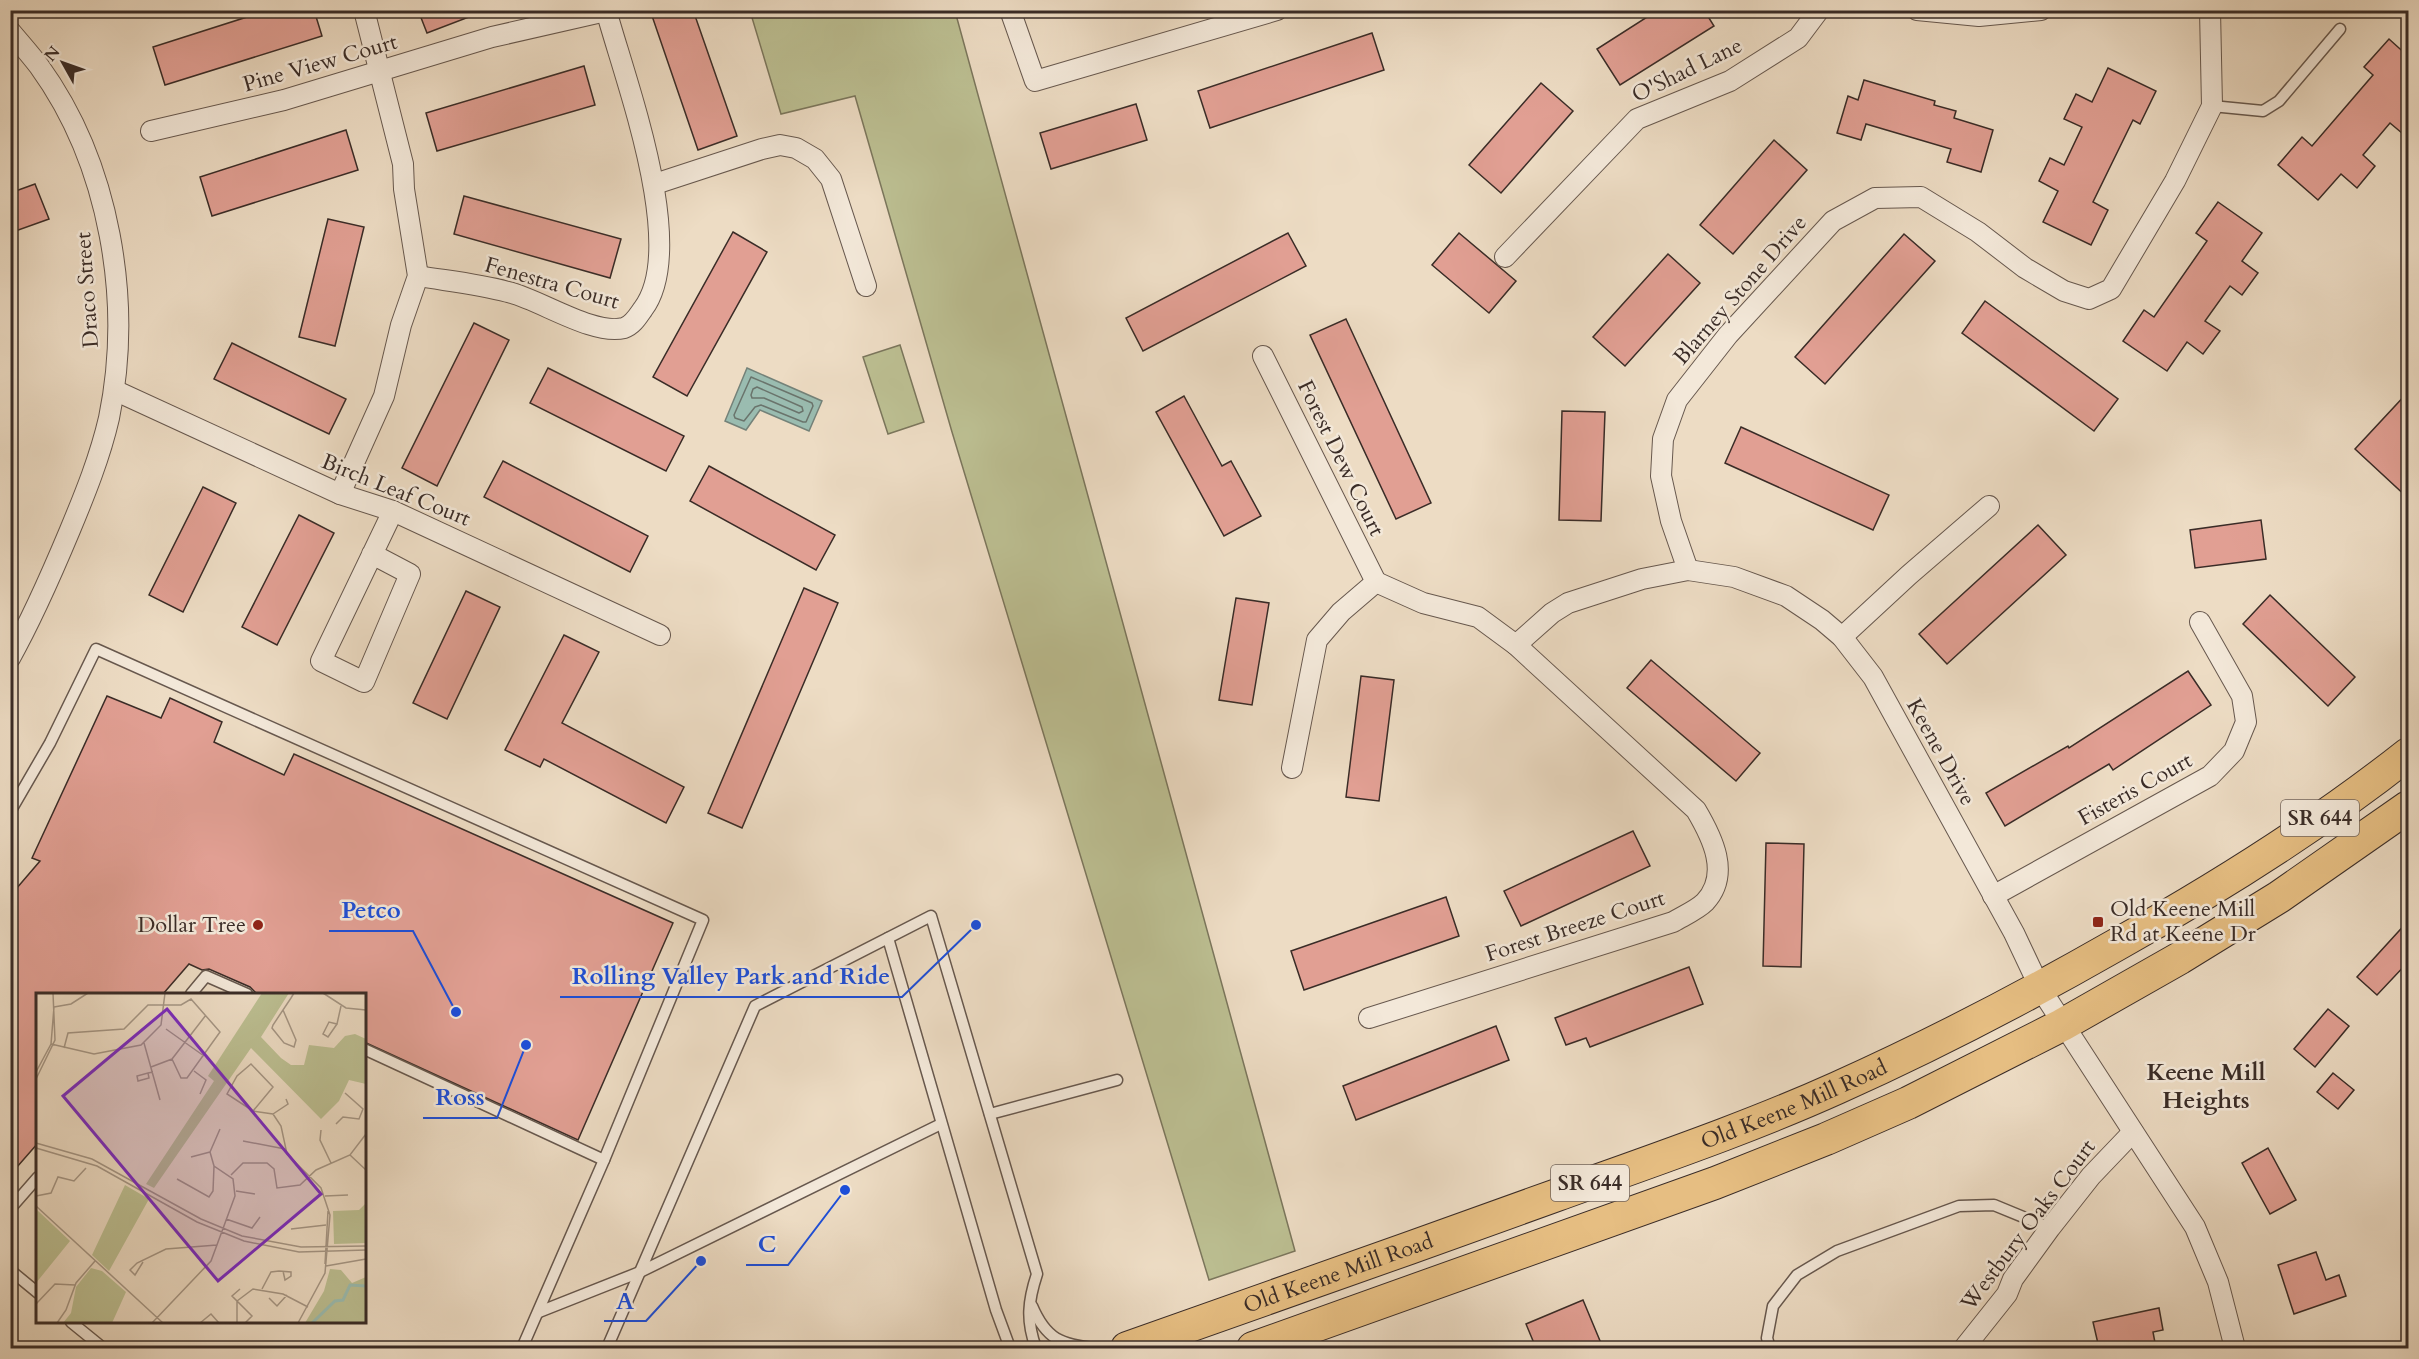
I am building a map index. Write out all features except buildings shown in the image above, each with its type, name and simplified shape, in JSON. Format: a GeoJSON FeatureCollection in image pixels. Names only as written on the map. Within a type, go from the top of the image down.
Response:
{"type":"FeatureCollection","features":[{"type":"Feature","properties":{"kind":"main road","name":"Old Keene Mill Road"},"geometry":{"type":"LineString","coordinates":[[1128,1348],[1725,1134],[1835,1089],[2040,988],[2192,902],[2363,789],[2409,754]]}},
{"type":"Feature","properties":{"kind":"main road","name":"Old Keene Mill Road"},"geometry":{"type":"LineString","coordinates":[[1253,1348],[1705,1186],[1826,1139],[1908,1103],[2062,1024],[2180,958],[2279,897],[2409,807]]}},
{"type":"Feature","properties":{"kind":"street"},"geometry":{"type":"LineString","coordinates":[[340,495],[384,396],[401,325],[418,276],[404,189],[403,164],[381,71],[363,10]]}},
{"type":"Feature","properties":{"kind":"street"},"geometry":{"type":"LineString","coordinates":[[1010,10],[1035,81],[1277,10]]}},
{"type":"Feature","properties":{"kind":"street","name":"O'Shad Lane"},"geometry":{"type":"LineString","coordinates":[[1505,257],[1637,119],[1730,81],[1798,38],[1820,10]]}},
{"type":"Feature","properties":{"kind":"street"},"geometry":{"type":"LineString","coordinates":[[1917,10],[1979,16],[2041,10]]}},
{"type":"Feature","properties":{"kind":"street","name":"Blarney Stone Drive"},"geometry":{"type":"LineString","coordinates":[[1688,570],[1671,521],[1661,476],[1663,439],[1677,400],[1728,335],[1833,221],[1875,198],[1921,197],[1978,232],[2025,268],[2064,291],[2089,299],[2110,289],[2175,181],[2212,106],[2210,10]]}},
{"type":"Feature","properties":{"kind":"street","name":"Pine View Court"},"geometry":{"type":"LineString","coordinates":[[151,131],[284,100],[492,37],[606,11]]}},
{"type":"Feature","properties":{"kind":"street","name":"Fenestra Court"},"geometry":{"type":"LineString","coordinates":[[418,276],[509,292],[590,324],[623,328],[632,324],[650,300],[655,287],[660,255],[655,184],[606,11]]}},
{"type":"Feature","properties":{"kind":"street","name":"Draco Street"},"geometry":{"type":"LineString","coordinates":[[10,31],[40,67],[81,141],[104,210],[113,266],[119,330],[114,390],[108,420],[90,481],[52,572],[10,658]]}},
{"type":"Feature","properties":{"kind":"street"},"geometry":{"type":"LineString","coordinates":[[655,184],[762,149],[780,145],[796,148],[815,159],[831,179],[866,286]]}},
{"type":"Feature","properties":{"kind":"street","name":"Forest Dew Court"},"geometry":{"type":"LineString","coordinates":[[1263,356],[1376,582]]}},
{"type":"Feature","properties":{"kind":"street","name":"Birch Leaf Court"},"geometry":{"type":"LineString","coordinates":[[114,390],[340,495],[393,511],[660,635]]}},
{"type":"Feature","properties":{"kind":"street"},"geometry":{"type":"LineString","coordinates":[[1842,637],[1909,575],[1989,507]]}},
{"type":"Feature","properties":{"kind":"street"},"geometry":{"type":"LineString","coordinates":[[372,554],[410,574],[364,682],[321,661],[372,554],[393,511]]}},
{"type":"Feature","properties":{"kind":"street","name":"Keene Drive"},"geometry":{"type":"LineString","coordinates":[[1516,645],[1552,613],[1568,603],[1642,579],[1688,570],[1734,577],[1786,596],[1822,620],[1842,637],[1873,677],[1993,896],[2040,988],[2195,1227],[2218,1282],[2235,1348]]}},
{"type":"Feature","properties":{"kind":"street"},"geometry":{"type":"LineString","coordinates":[[1292,768],[1317,640],[1341,612],[1376,582],[1423,603],[1478,617],[1516,645]]}},
{"type":"Feature","properties":{"kind":"street","name":"Fisteris Court"},"geometry":{"type":"LineString","coordinates":[[1993,896],[2210,776],[2234,751],[2246,722],[2242,696],[2200,622]]}},
{"type":"Feature","properties":{"kind":"street","name":"Forest Breeze Court"},"geometry":{"type":"LineString","coordinates":[[1369,1018],[1673,922],[1704,903],[1717,885],[1718,864],[1710,834],[1696,810],[1516,645]]}},
{"type":"Feature","properties":{"kind":"street","name":"Westbury Oaks Court"},"geometry":{"type":"LineString","coordinates":[[1964,1348],[2007,1293],[2013,1279],[2050,1228],[2091,1176],[2133,1132]]}},
{"type":"Feature","properties":{"kind":"lane"},"geometry":{"type":"LineString","coordinates":[[2212,106],[2263,111],[2279,101],[2340,29]]}},
{"type":"Feature","properties":{"kind":"lane"},"geometry":{"type":"LineString","coordinates":[[10,812],[50,743],[96,649],[703,920],[604,1160],[522,1348]]}},
{"type":"Feature","properties":{"kind":"lane"},"geometry":{"type":"LineString","coordinates":[[607,1348],[755,1006],[931,916],[1037,1274],[1029,1299],[1030,1333],[1036,1348]]}},
{"type":"Feature","properties":{"kind":"lane"},"geometry":{"type":"LineString","coordinates":[[888,938],[996,1310],[1010,1348]]}},
{"type":"Feature","properties":{"kind":"lane"},"geometry":{"type":"LineString","coordinates":[[192,993],[206,976],[245,993]]}},
{"type":"Feature","properties":{"kind":"lane"},"geometry":{"type":"LineString","coordinates":[[366,1050],[604,1160]]}},
{"type":"Feature","properties":{"kind":"lane"},"geometry":{"type":"LineString","coordinates":[[990,1114],[1117,1080]]}},
{"type":"Feature","properties":{"kind":"lane"},"geometry":{"type":"LineString","coordinates":[[539,1312],[640,1272],[941,1124]]}},
{"type":"Feature","properties":{"kind":"lane"},"geometry":{"type":"LineString","coordinates":[[10,1209],[36,1179]]}},
{"type":"Feature","properties":{"kind":"lane"},"geometry":{"type":"LineString","coordinates":[[1770,1348],[1767,1338],[1773,1306],[1797,1275],[1837,1251],[1959,1206],[1994,1205],[2050,1228]]}},
{"type":"Feature","properties":{"kind":"lane"},"geometry":{"type":"LineString","coordinates":[[10,1270],[36,1291]]}},
{"type":"Feature","properties":{"kind":"lane"},"geometry":{"type":"LineString","coordinates":[[1029,1299],[1039,1321],[1049,1334],[1062,1343],[1076,1347],[1096,1348]]}},
{"type":"Feature","properties":{"kind":"lane"},"geometry":{"type":"LineString","coordinates":[[73,1323],[103,1348]]}},
{"type":"Feature","properties":{"kind":"lane"},"geometry":{"type":"LineString","coordinates":[[1107,1348],[1128,1348]]}},
{"type":"Feature","properties":{"kind":"green space"},"geometry":{"type":"Polygon","coordinates":[[[750,11],[955,11],[1295,1251],[1209,1280],[952,432],[855,96],[781,114],[750,11]]]}},
{"type":"Feature","properties":{"kind":"green space"},"geometry":{"type":"Polygon","coordinates":[[[900,345],[924,422],[888,434],[863,357],[900,345]]]}},
{"type":"Feature","properties":{"kind":"water"},"geometry":{"type":"Polygon","coordinates":[[[747,368],[822,401],[809,431],[760,410],[746,430],[725,421],[747,368]]]}},
{"type":"Feature","properties":{"kind":"place","name":"Old Keene Mill Rd at Keene Dr"},"geometry":{"type":"Point","coordinates":[2098,922]}},
{"type":"Feature","properties":{"kind":"place","name":"Dollar Tree"},"geometry":{"type":"Point","coordinates":[258,925]}},
{"type":"Feature","properties":{"kind":"place","name":"Rolling Valley Park and Ride"},"geometry":{"type":"Point","coordinates":[976,925]}},
{"type":"Feature","properties":{"kind":"place","name":"Petco"},"geometry":{"type":"Point","coordinates":[456,1012]}},
{"type":"Feature","properties":{"kind":"place","name":"Ross"},"geometry":{"type":"Point","coordinates":[526,1045]}},
{"type":"Feature","properties":{"kind":"place","name":"C"},"geometry":{"type":"Point","coordinates":[845,1190]}},
{"type":"Feature","properties":{"kind":"place","name":"A"},"geometry":{"type":"Point","coordinates":[701,1261]}},
{"type":"Feature","properties":{"kind":"district","name":"Keene Mill Heights"},"geometry":{"type":"Point","coordinates":[2206,1086]}}]}
